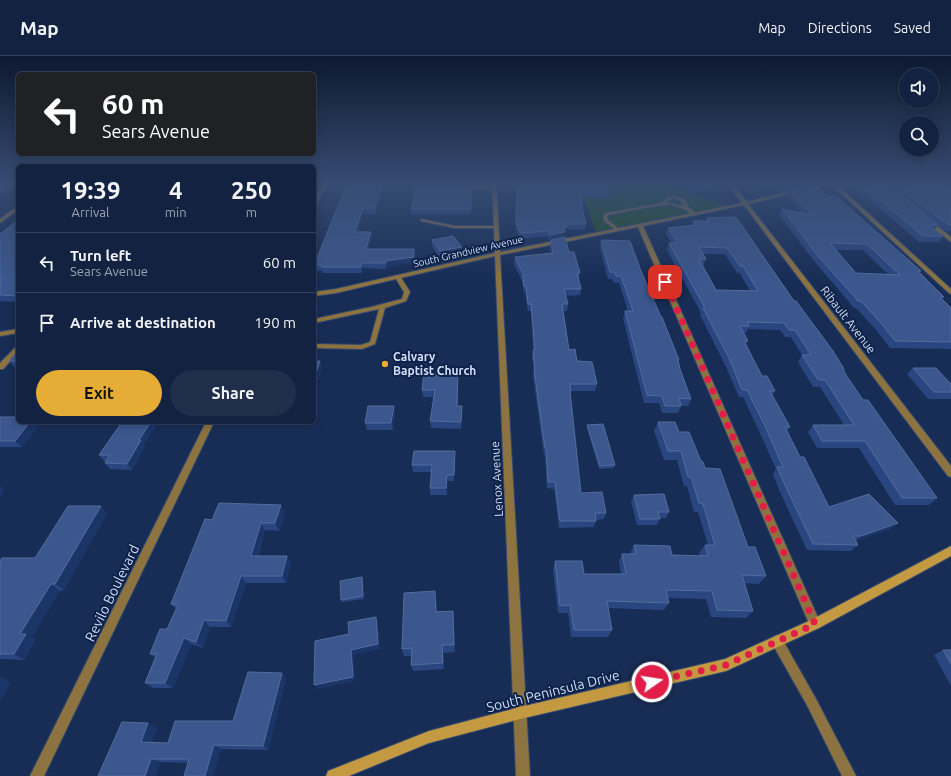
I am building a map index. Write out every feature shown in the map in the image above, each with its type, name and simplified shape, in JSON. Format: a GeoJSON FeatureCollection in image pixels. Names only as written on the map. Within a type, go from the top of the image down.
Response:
{"type":"FeatureCollection","features":[{"type":"Feature","properties":{"kind":"main road","name":"South Peninsula Drive"},"geometry":{"type":"LineString","coordinates":[[333,776],[429,737],[520,713],[726,665],[815,624],[951,551]]}},
{"type":"Feature","properties":{"kind":"street"},"geometry":{"type":"LineString","coordinates":[[0,221],[9,215]]}},
{"type":"Feature","properties":{"kind":"street","name":"Lenox Avenue"},"geometry":{"type":"LineString","coordinates":[[495,215],[523,776]]}},
{"type":"Feature","properties":{"kind":"street","name":"South Grandview Avenue"},"geometry":{"type":"LineString","coordinates":[[316,294],[336,291],[497,254],[691,215]]}},
{"type":"Feature","properties":{"kind":"street","name":"Ribault Avenue"},"geometry":{"type":"LineString","coordinates":[[752,215],[951,473]]}},
{"type":"Feature","properties":{"kind":"street"},"geometry":{"type":"LineString","coordinates":[[869,215],[951,292]]}},
{"type":"Feature","properties":{"kind":"street"},"geometry":{"type":"LineString","coordinates":[[920,215],[951,240]]}},
{"type":"Feature","properties":{"kind":"street"},"geometry":{"type":"LineString","coordinates":[[640,225],[815,624]]}},
{"type":"Feature","properties":{"kind":"street"},"geometry":{"type":"LineString","coordinates":[[0,334],[16,331]]}},
{"type":"Feature","properties":{"kind":"street"},"geometry":{"type":"LineString","coordinates":[[0,367],[16,351]]}},
{"type":"Feature","properties":{"kind":"street","name":"Revilo Boulevard"},"geometry":{"type":"LineString","coordinates":[[37,776],[209,424]]}},
{"type":"Feature","properties":{"kind":"street"},"geometry":{"type":"LineString","coordinates":[[777,641],[812,703],[849,776]]}},
{"type":"Feature","properties":{"kind":"lane"},"geometry":{"type":"LineString","coordinates":[[607,215],[605,216],[606,220],[617,230]]}},
{"type":"Feature","properties":{"kind":"lane"},"geometry":{"type":"LineString","coordinates":[[423,220],[455,227],[496,227]]}},
{"type":"Feature","properties":{"kind":"lane"},"geometry":{"type":"LineString","coordinates":[[316,321],[349,313],[382,308],[404,300],[407,292],[398,277]]}},
{"type":"Feature","properties":{"kind":"lane"},"geometry":{"type":"LineString","coordinates":[[316,346],[362,347],[373,343],[382,308]]}},
{"type":"Feature","properties":{"kind":"green space"},"geometry":{"type":"Polygon","coordinates":[[[590,215],[692,215],[597,234],[590,215]]]}},
{"type":"Feature","properties":{"kind":"building"},"geometry":{"type":"Polygon","coordinates":[[[335,215],[361,215],[355,232],[371,232],[366,249],[414,249],[414,257],[386,261],[386,263],[362,263],[361,267],[321,267],[322,265],[316,265],[316,260],[335,215]]]}},
{"type":"Feature","properties":{"kind":"building"},"geometry":{"type":"Polygon","coordinates":[[[516,215],[584,215],[586,224],[565,224],[567,227],[563,227],[564,232],[550,235],[549,231],[521,233],[516,224],[516,215]]]}},
{"type":"Feature","properties":{"kind":"building"},"geometry":{"type":"Polygon","coordinates":[[[786,215],[857,215],[921,271],[918,271],[944,297],[940,297],[951,308],[951,342],[895,341],[881,323],[861,301],[858,301],[818,256],[786,215]],[[830,243],[856,273],[900,275],[867,244],[830,243]]]}},
{"type":"Feature","properties":{"kind":"building"},"geometry":{"type":"Polygon","coordinates":[[[898,215],[925,215],[938,225],[929,225],[943,236],[923,236],[898,215]]]}},
{"type":"Feature","properties":{"kind":"building"},"geometry":{"type":"Polygon","coordinates":[[[935,215],[951,215],[951,225],[935,215]]]}},
{"type":"Feature","properties":{"kind":"building"},"geometry":{"type":"Polygon","coordinates":[[[736,217],[794,301],[796,301],[833,351],[846,375],[863,400],[868,400],[937,498],[902,498],[865,441],[822,441],[813,425],[854,425],[825,380],[818,380],[802,355],[811,355],[795,330],[789,330],[784,323],[747,322],[749,326],[740,326],[748,341],[744,341],[762,376],[767,376],[775,391],[770,391],[790,427],[785,427],[800,457],[804,457],[829,507],[869,494],[898,523],[861,536],[853,536],[858,545],[813,544],[777,467],[783,467],[765,426],[747,390],[742,390],[730,360],[703,308],[705,308],[669,243],[678,243],[668,228],[696,225],[693,221],[709,221],[707,218],[736,217]],[[699,247],[706,259],[699,259],[716,290],[758,291],[743,266],[740,266],[727,248],[699,247]]]}},
{"type":"Feature","properties":{"kind":"building"},"geometry":{"type":"Polygon","coordinates":[[[16,222],[16,296],[0,295],[0,234],[16,222]]]}},
{"type":"Feature","properties":{"kind":"building"},"geometry":{"type":"Polygon","coordinates":[[[453,236],[462,247],[440,251],[432,240],[453,236]]]}},
{"type":"Feature","properties":{"kind":"building"},"geometry":{"type":"Polygon","coordinates":[[[565,237],[569,252],[574,252],[580,273],[577,273],[581,289],[564,289],[568,304],[562,304],[569,350],[575,349],[577,361],[592,362],[597,384],[570,384],[581,493],[602,492],[606,513],[595,513],[596,521],[560,521],[555,482],[548,482],[546,448],[534,369],[533,350],[535,350],[531,304],[528,304],[523,274],[515,257],[553,253],[551,240],[565,237]]]}},
{"type":"Feature","properties":{"kind":"building"},"geometry":{"type":"Polygon","coordinates":[[[601,240],[630,241],[641,271],[662,317],[679,360],[680,369],[691,399],[679,398],[681,406],[665,406],[662,396],[647,395],[625,311],[633,311],[621,276],[616,276],[614,272],[610,272],[601,240]]]}},
{"type":"Feature","properties":{"kind":"building"},"geometry":{"type":"Polygon","coordinates":[[[16,353],[16,361],[9,361],[16,353]]]}},
{"type":"Feature","properties":{"kind":"building"},"geometry":{"type":"Polygon","coordinates":[[[316,361],[320,361],[316,373],[316,361]]]}},
{"type":"Feature","properties":{"kind":"building"},"geometry":{"type":"Polygon","coordinates":[[[913,368],[936,368],[951,384],[951,392],[934,392],[913,368]]]}},
{"type":"Feature","properties":{"kind":"building"},"geometry":{"type":"Polygon","coordinates":[[[424,373],[458,373],[457,406],[462,406],[461,422],[430,421],[435,390],[422,390],[424,373]]]}},
{"type":"Feature","properties":{"kind":"building"},"geometry":{"type":"Polygon","coordinates":[[[368,406],[394,406],[391,423],[365,423],[368,406]]]}},
{"type":"Feature","properties":{"kind":"building"},"geometry":{"type":"Polygon","coordinates":[[[0,417],[16,417],[16,424],[28,424],[15,441],[0,441],[0,417]]]}},
{"type":"Feature","properties":{"kind":"building"},"geometry":{"type":"Polygon","coordinates":[[[658,422],[675,422],[679,432],[689,432],[705,468],[720,469],[748,547],[755,547],[766,576],[742,575],[753,611],[717,610],[712,591],[666,590],[669,603],[607,601],[612,630],[574,630],[570,605],[560,606],[555,561],[582,561],[584,574],[626,574],[622,554],[636,554],[634,545],[670,546],[672,555],[708,556],[705,545],[715,545],[703,504],[699,503],[691,477],[688,477],[681,451],[668,451],[658,422]]]}},
{"type":"Feature","properties":{"kind":"building"},"geometry":{"type":"Polygon","coordinates":[[[121,424],[150,424],[139,440],[141,440],[127,464],[105,463],[110,455],[99,455],[121,424]]]}},
{"type":"Feature","properties":{"kind":"building"},"geometry":{"type":"Polygon","coordinates":[[[603,424],[615,465],[600,466],[587,425],[603,424]]]}},
{"type":"Feature","properties":{"kind":"building"},"geometry":{"type":"Polygon","coordinates":[[[414,451],[455,451],[454,475],[447,475],[446,488],[430,488],[432,465],[412,465],[414,451]]]}},
{"type":"Feature","properties":{"kind":"building"},"geometry":{"type":"Polygon","coordinates":[[[664,494],[669,512],[658,512],[660,519],[640,519],[634,495],[664,494]]]}},
{"type":"Feature","properties":{"kind":"building"},"geometry":{"type":"Polygon","coordinates":[[[219,503],[281,505],[275,523],[261,523],[251,556],[287,556],[282,576],[241,576],[226,621],[204,620],[196,642],[184,638],[165,683],[145,683],[157,654],[150,654],[160,629],[167,629],[178,605],[171,604],[205,519],[212,520],[219,503]]]}},
{"type":"Feature","properties":{"kind":"building"},"geometry":{"type":"Polygon","coordinates":[[[68,506],[101,506],[55,584],[51,584],[20,634],[26,634],[14,654],[0,654],[0,561],[2,558],[35,558],[68,506]]]}},
{"type":"Feature","properties":{"kind":"building"},"geometry":{"type":"Polygon","coordinates":[[[362,577],[363,596],[341,600],[340,581],[362,577]]]}},
{"type":"Feature","properties":{"kind":"building"},"geometry":{"type":"Polygon","coordinates":[[[435,591],[436,612],[453,611],[454,645],[442,645],[443,663],[411,665],[412,648],[402,649],[404,593],[435,591]]]}},
{"type":"Feature","properties":{"kind":"building"},"geometry":{"type":"Polygon","coordinates":[[[376,617],[378,644],[351,650],[353,677],[314,685],[315,641],[349,634],[348,622],[376,617]]]}},
{"type":"Feature","properties":{"kind":"building"},"geometry":{"type":"Polygon","coordinates":[[[943,650],[951,650],[951,664],[943,650]]]}},
{"type":"Feature","properties":{"kind":"building"},"geometry":{"type":"Polygon","coordinates":[[[248,672],[282,673],[263,746],[214,745],[205,776],[184,776],[189,759],[151,759],[145,776],[98,776],[122,722],[148,723],[141,742],[168,743],[175,721],[233,721],[248,672]]]}},
{"type":"Feature","properties":{"kind":"place","name":"Calvary Baptist Church"},"geometry":{"type":"Point","coordinates":[385,364]}},
{"type":"Feature","properties":{"kind":"route"},"geometry":{"type":"LineString","coordinates":[[652,682],[726,665],[815,624],[665,282]]}}]}
